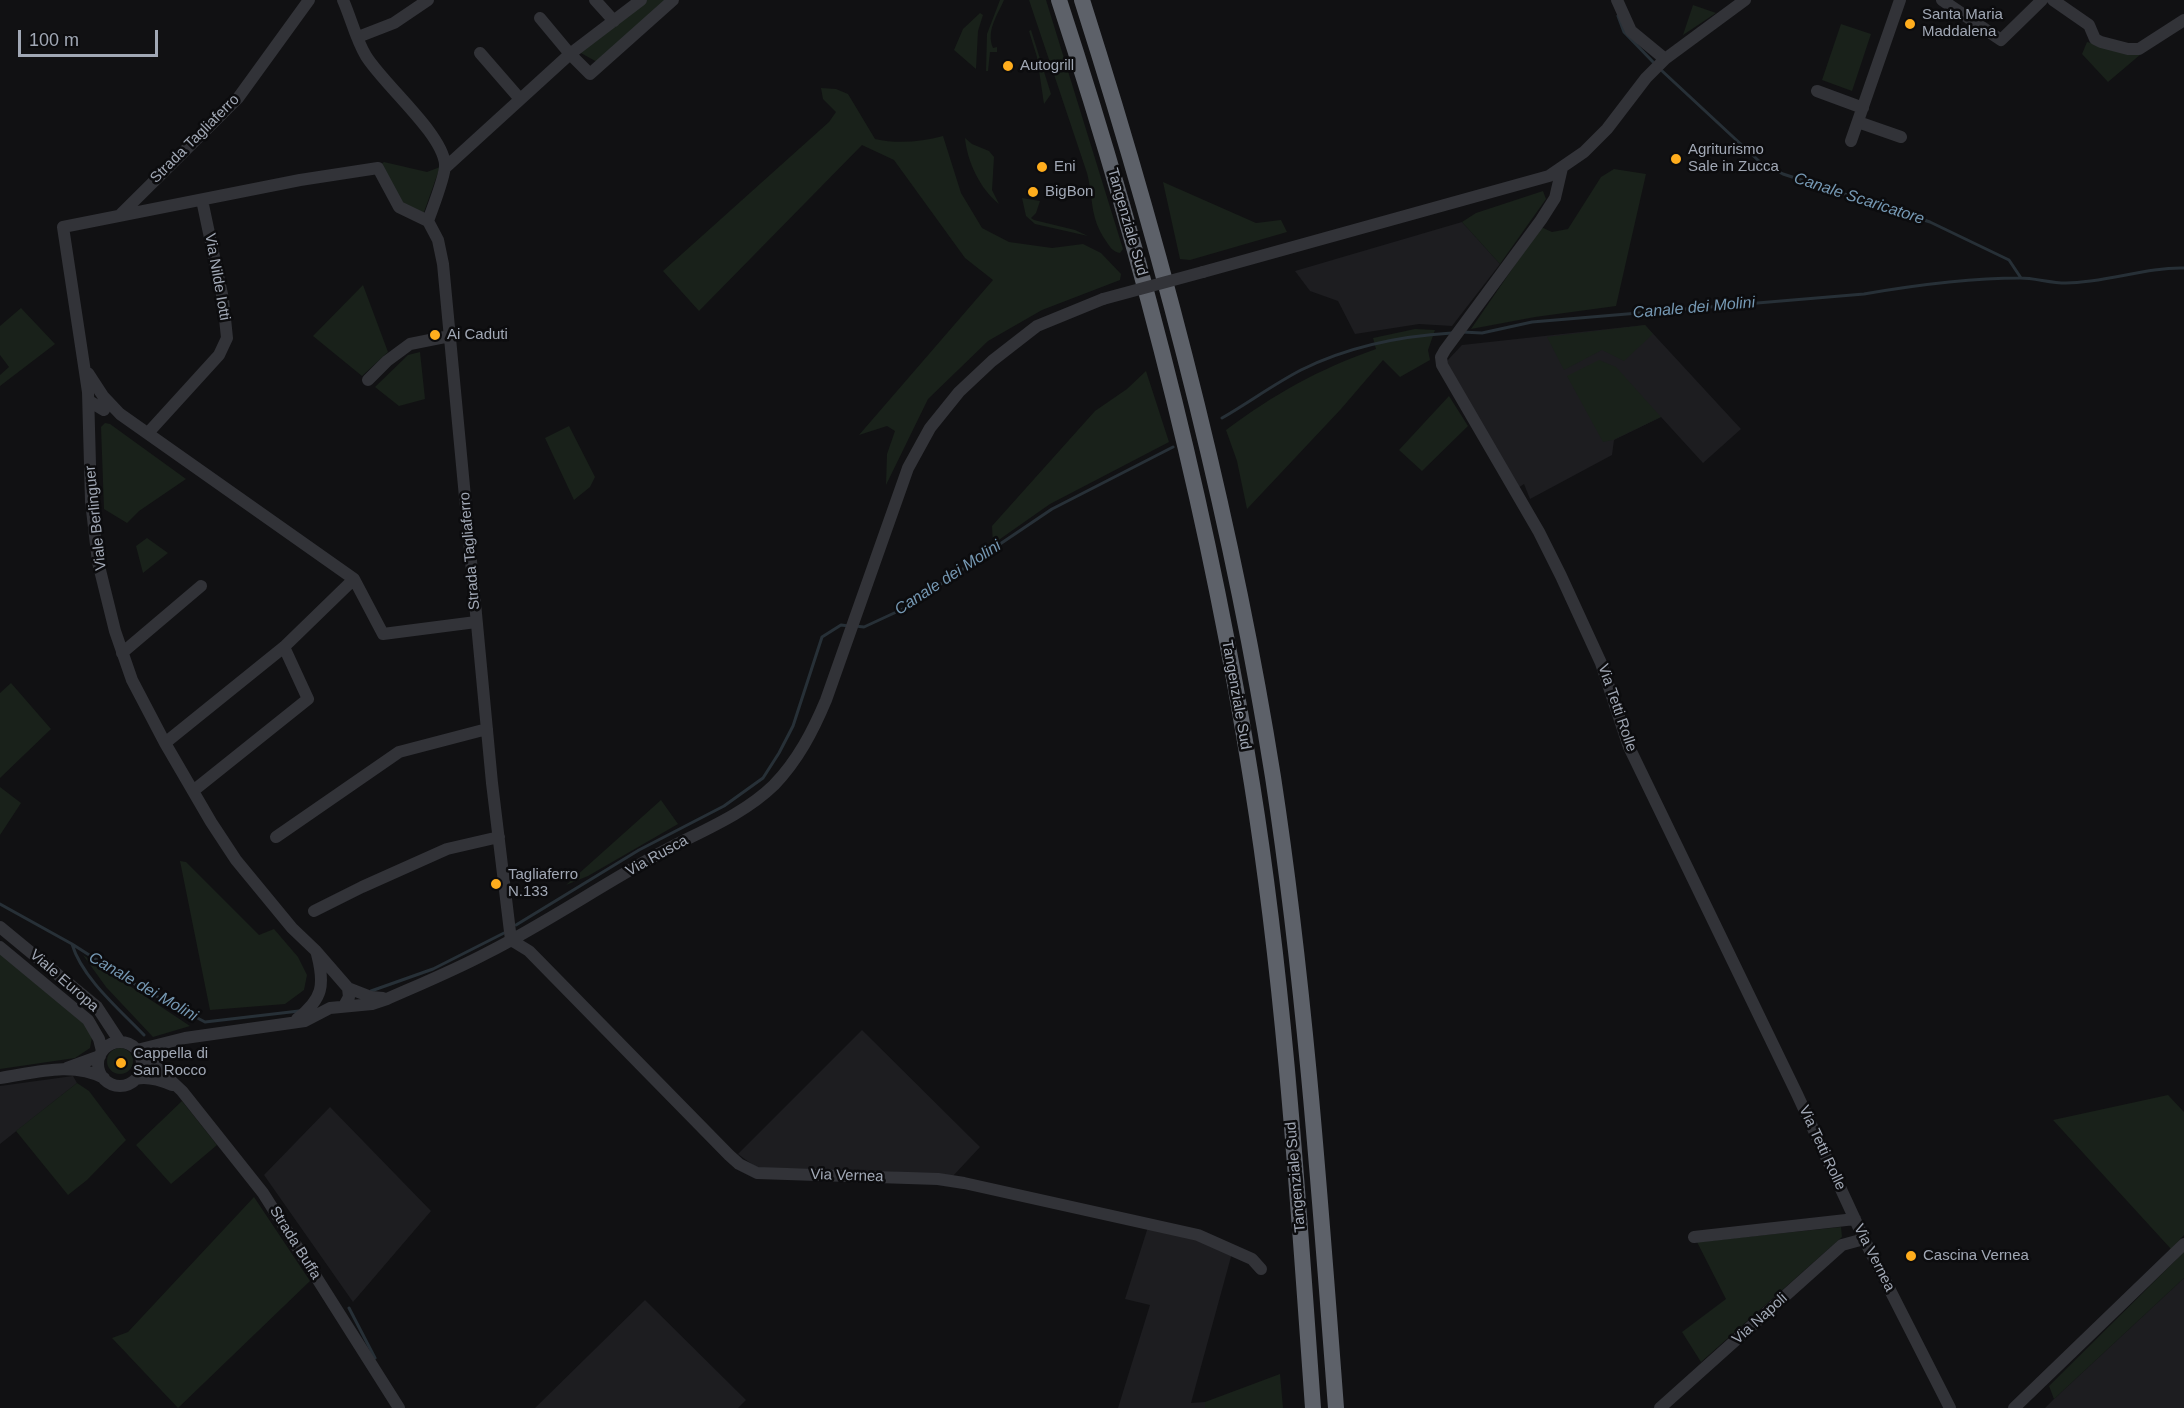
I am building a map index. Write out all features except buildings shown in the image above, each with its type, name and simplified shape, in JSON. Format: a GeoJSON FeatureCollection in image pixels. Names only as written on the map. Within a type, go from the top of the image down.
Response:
{"type":"FeatureCollection","features":[{"type":"Feature","properties":{"kind":"highway","name":"Tangenziale Sud"},"geometry":{"type":"LineString","coordinates":[[1059,0],[1119,191],[1158,337],[1187,452],[1233,674],[1252,785],[1274,945],[1286,1062],[1313,1408]]}},
{"type":"Feature","properties":{"kind":"highway","name":"Tangenziale Sud"},"geometry":{"type":"LineString","coordinates":[[1082,0],[1169,291],[1227,530],[1253,667],[1272,776],[1309,1060],[1336,1408]]}},
{"type":"Feature","properties":{"kind":"street","name":"Strada Tagliaferro"},"geometry":{"type":"LineString","coordinates":[[119,216],[238,98],[309,0]]}},
{"type":"Feature","properties":{"kind":"street"},"geometry":{"type":"LineString","coordinates":[[343,0],[365,54],[376,71],[430,134],[443,153],[446,166]]}},
{"type":"Feature","properties":{"kind":"street"},"geometry":{"type":"LineString","coordinates":[[358,37],[394,23],[428,0]]}},
{"type":"Feature","properties":{"kind":"street"},"geometry":{"type":"LineString","coordinates":[[595,0],[614,21]]}},
{"type":"Feature","properties":{"kind":"street"},"geometry":{"type":"LineString","coordinates":[[104,410],[88,397],[63,227],[300,180],[378,168],[399,207],[428,221],[446,166],[570,54],[641,0]]}},
{"type":"Feature","properties":{"kind":"street"},"geometry":{"type":"LineString","coordinates":[[540,18],[590,74],[673,0]]}},
{"type":"Feature","properties":{"kind":"street"},"geometry":{"type":"LineString","coordinates":[[1617,0],[1631,31],[1663,61]]}},
{"type":"Feature","properties":{"kind":"street","name":"Via Rusca"},"geometry":{"type":"LineString","coordinates":[[344,1006],[372,1004],[387,999],[464,965],[655,856],[715,825],[747,806],[773,785],[796,759],[813,732],[908,468],[930,428],[967,384],[992,361],[1036,327],[1103,298],[1537,180],[1562,168],[1584,152],[1607,129],[1651,72],[1745,0]]}},
{"type":"Feature","properties":{"kind":"street"},"geometry":{"type":"LineString","coordinates":[[1851,141],[1900,0]]}},
{"type":"Feature","properties":{"kind":"street"},"geometry":{"type":"LineString","coordinates":[[1942,0],[2001,40],[2042,0]]}},
{"type":"Feature","properties":{"kind":"street"},"geometry":{"type":"LineString","coordinates":[[2053,0],[2089,25],[2096,39],[2128,49],[2139,50],[2184,20]]}},
{"type":"Feature","properties":{"kind":"street"},"geometry":{"type":"LineString","coordinates":[[480,53],[520,99]]}},
{"type":"Feature","properties":{"kind":"street"},"geometry":{"type":"LineString","coordinates":[[1817,91],[1863,108]]}},
{"type":"Feature","properties":{"kind":"street"},"geometry":{"type":"LineString","coordinates":[[1858,122],[1901,137]]}},
{"type":"Feature","properties":{"kind":"street","name":"Via Tetti Rolle"},"geometry":{"type":"LineString","coordinates":[[1562,168],[1555,198],[1450,343],[1441,357],[1442,365],[1539,532],[1570,594],[1601,663],[1629,747],[1855,1219]]}},
{"type":"Feature","properties":{"kind":"street","name":"Via Nilde Iotti"},"geometry":{"type":"LineString","coordinates":[[148,434],[219,355],[227,338],[223,299],[202,200]]}},
{"type":"Feature","properties":{"kind":"street","name":"Strada Tagliaferro"},"geometry":{"type":"LineString","coordinates":[[428,221],[438,240],[443,264],[476,622],[511,940]]}},
{"type":"Feature","properties":{"kind":"street"},"geometry":{"type":"LineString","coordinates":[[368,380],[387,361],[410,344],[450,336]]}},
{"type":"Feature","properties":{"kind":"street"},"geometry":{"type":"LineString","coordinates":[[84,363],[103,396],[120,414]]}},
{"type":"Feature","properties":{"kind":"street"},"geometry":{"type":"LineString","coordinates":[[88,397],[103,396]]}},
{"type":"Feature","properties":{"kind":"street","name":"Viale Berlinguer"},"geometry":{"type":"LineString","coordinates":[[88,397],[91,501],[98,562],[115,631],[132,680],[165,743],[236,860],[292,928],[315,950],[346,986]]}},
{"type":"Feature","properties":{"kind":"street"},"geometry":{"type":"LineString","coordinates":[[89,416],[99,410],[110,409],[120,414],[354,579],[284,647],[165,743]]}},
{"type":"Feature","properties":{"kind":"street","name":"Strada Tagliaferro"},"geometry":{"type":"LineString","coordinates":[[354,579],[383,634],[476,622]]}},
{"type":"Feature","properties":{"kind":"street"},"geometry":{"type":"LineString","coordinates":[[122,653],[201,586]]}},
{"type":"Feature","properties":{"kind":"street"},"geometry":{"type":"LineString","coordinates":[[193,791],[308,699],[284,647]]}},
{"type":"Feature","properties":{"kind":"street"},"geometry":{"type":"LineString","coordinates":[[276,837],[399,752],[487,729]]}},
{"type":"Feature","properties":{"kind":"street"},"geometry":{"type":"LineString","coordinates":[[314,911],[447,849],[499,837]]}},
{"type":"Feature","properties":{"kind":"street","name":"Viale Europa"},"geometry":{"type":"LineString","coordinates":[[0,927],[97,1007],[120,1042]]}},
{"type":"Feature","properties":{"kind":"street","name":"Via Vernea"},"geometry":{"type":"LineString","coordinates":[[511,940],[529,951],[728,1155],[749,1170],[757,1173],[938,1179],[964,1183],[1198,1235],[1237,1250],[1252,1259],[1261,1269]]}},
{"type":"Feature","properties":{"kind":"street","name":"Viale Europa"},"geometry":{"type":"LineString","coordinates":[[0,947],[88,1020],[99,1039],[101,1053]]}},
{"type":"Feature","properties":{"kind":"street"},"geometry":{"type":"LineString","coordinates":[[315,950],[323,976],[321,991],[323,1003],[335,1009],[344,1006],[349,997],[346,986]]}},
{"type":"Feature","properties":{"kind":"street"},"geometry":{"type":"LineString","coordinates":[[294,1021],[306,1012],[331,979],[340,980],[346,986],[371,997],[387,999]]}},
{"type":"Feature","properties":{"kind":"street"},"geometry":{"type":"LineString","coordinates":[[139,1055],[185,1038],[305,1021],[330,1008]]}},
{"type":"Feature","properties":{"kind":"street"},"geometry":{"type":"LineString","coordinates":[[66,1069],[101,1053],[113,1043],[120,1042],[132,1045],[139,1055],[142,1067],[136,1079]]}},
{"type":"Feature","properties":{"kind":"street"},"geometry":{"type":"LineString","coordinates":[[101,1053],[99,1067],[104,1078]]}},
{"type":"Feature","properties":{"kind":"street","name":"Strada Buffa"},"geometry":{"type":"LineString","coordinates":[[139,1055],[150,1060],[178,1088],[263,1193],[399,1408]]}},
{"type":"Feature","properties":{"kind":"street"},"geometry":{"type":"LineString","coordinates":[[0,1078],[66,1069],[89,1070],[116,1085],[123,1085],[144,1077],[160,1080],[178,1088]]}},
{"type":"Feature","properties":{"kind":"street","name":"Via Vernea"},"geometry":{"type":"LineString","coordinates":[[1694,1238],[1855,1219],[1950,1408]]}},
{"type":"Feature","properties":{"kind":"street","name":"Via Napoli"},"geometry":{"type":"LineString","coordinates":[[1660,1408],[1842,1245],[1864,1239]]}},
{"type":"Feature","properties":{"kind":"street"},"geometry":{"type":"LineString","coordinates":[[2014,1408],[2184,1244]]}},
{"type":"Feature","properties":{"kind":"shaded area"},"geometry":{"type":"Polygon","coordinates":[[[647,0],[667,0],[599,63],[579,52],[647,0]]]}},
{"type":"Feature","properties":{"kind":"shaded area"},"geometry":{"type":"Polygon","coordinates":[[[1000,0],[1004,0],[993,24],[991,36],[993,48],[997,47],[997,52],[990,52],[988,71],[986,71],[987,34],[1000,0]]]}},
{"type":"Feature","properties":{"kind":"shaded area"},"geometry":{"type":"Polygon","coordinates":[[[1029,0],[1046,0],[1123,249],[1120,253],[1110,247],[1097,224],[1087,173],[1029,0]]]}},
{"type":"Feature","properties":{"kind":"shaded area"},"geometry":{"type":"Polygon","coordinates":[[[1693,5],[1716,13],[1683,35],[1693,5]]]}},
{"type":"Feature","properties":{"kind":"shaded area"},"geometry":{"type":"Polygon","coordinates":[[[980,13],[983,15],[978,31],[976,69],[954,50],[963,29],[980,13]]]}},
{"type":"Feature","properties":{"kind":"shaded area"},"geometry":{"type":"Polygon","coordinates":[[[1841,24],[1871,34],[1852,91],[1822,80],[1841,24]]]}},
{"type":"Feature","properties":{"kind":"shaded area"},"geometry":{"type":"Polygon","coordinates":[[[1031,30],[1051,94],[1044,104],[1037,57],[1029,31],[1031,30]]]}},
{"type":"Feature","properties":{"kind":"shaded area"},"geometry":{"type":"Polygon","coordinates":[[[2087,42],[2141,54],[2108,82],[2082,54],[2087,42]]]}},
{"type":"Feature","properties":{"kind":"shaded area"},"geometry":{"type":"Polygon","coordinates":[[[821,88],[836,89],[848,94],[875,139],[909,142],[943,136],[961,193],[982,228],[1009,242],[1052,248],[1083,244],[1101,253],[1121,274],[1120,280],[1042,310],[988,341],[928,399],[886,485],[887,454],[895,431],[887,426],[859,435],[993,280],[965,258],[894,160],[862,145],[699,311],[663,271],[829,122],[836,112],[823,99],[821,88]]]}},
{"type":"Feature","properties":{"kind":"shaded area"},"geometry":{"type":"Polygon","coordinates":[[[965,138],[972,144],[989,151],[994,157],[992,190],[999,204],[980,183],[968,156],[965,138]]]}},
{"type":"Feature","properties":{"kind":"shaded area"},"geometry":{"type":"Polygon","coordinates":[[[384,162],[427,172],[440,167],[423,215],[402,205],[381,164],[384,162]]]}},
{"type":"Feature","properties":{"kind":"shaded area"},"geometry":{"type":"Polygon","coordinates":[[[1614,169],[1646,174],[1616,306],[1535,317],[1471,329],[1541,227],[1552,232],[1568,229],[1601,177],[1614,169]]]}},
{"type":"Feature","properties":{"kind":"shaded area"},"geometry":{"type":"Polygon","coordinates":[[[1163,182],[1256,223],[1281,220],[1287,232],[1190,260],[1180,259],[1163,182]]]}},
{"type":"Feature","properties":{"kind":"shaded area"},"geometry":{"type":"Polygon","coordinates":[[[1543,191],[1546,199],[1500,264],[1462,222],[1476,213],[1543,191]]]}},
{"type":"Feature","properties":{"kind":"shaded area"},"geometry":{"type":"Polygon","coordinates":[[[1022,198],[1040,201],[1036,213],[1031,218],[1034,220],[1075,230],[1088,236],[1035,224],[1026,216],[1022,198]]]}},
{"type":"Feature","properties":{"kind":"shaded area"},"geometry":{"type":"Polygon","coordinates":[[[1462,222],[1500,264],[1452,326],[1419,324],[1355,334],[1338,301],[1310,291],[1295,271],[1462,222]]]}},
{"type":"Feature","properties":{"kind":"shaded area"},"geometry":{"type":"Polygon","coordinates":[[[363,285],[388,352],[362,376],[313,336],[363,285]]]}},
{"type":"Feature","properties":{"kind":"shaded area"},"geometry":{"type":"Polygon","coordinates":[[[21,308],[55,344],[0,386],[0,375],[9,367],[0,355],[0,326],[21,308]]]}},
{"type":"Feature","properties":{"kind":"shaded area"},"geometry":{"type":"Polygon","coordinates":[[[1645,325],[1741,429],[1703,463],[1661,417],[1614,440],[1612,455],[1530,499],[1524,484],[1518,488],[1446,362],[1462,345],[1645,325]]]}},
{"type":"Feature","properties":{"kind":"shaded area"},"geometry":{"type":"Polygon","coordinates":[[[1645,325],[1653,334],[1624,361],[1602,350],[1564,370],[1547,337],[1645,325]]]}},
{"type":"Feature","properties":{"kind":"shaded area"},"geometry":{"type":"Polygon","coordinates":[[[1415,329],[1435,330],[1428,350],[1430,360],[1400,377],[1383,360],[1341,409],[1247,509],[1237,461],[1226,430],[1298,384],[1335,365],[1376,349],[1373,338],[1415,329]]]}},
{"type":"Feature","properties":{"kind":"shaded area"},"geometry":{"type":"Polygon","coordinates":[[[420,352],[425,399],[399,406],[375,387],[408,355],[420,352]]]}},
{"type":"Feature","properties":{"kind":"shaded area"},"geometry":{"type":"Polygon","coordinates":[[[1599,360],[1616,367],[1661,417],[1613,440],[1603,442],[1567,376],[1599,360]]]}},
{"type":"Feature","properties":{"kind":"shaded area"},"geometry":{"type":"Polygon","coordinates":[[[1146,371],[1169,442],[1050,504],[993,544],[992,526],[1095,411],[1127,389],[1146,371]]]}},
{"type":"Feature","properties":{"kind":"shaded area"},"geometry":{"type":"Polygon","coordinates":[[[1449,396],[1468,426],[1422,471],[1399,450],[1449,396]]]}},
{"type":"Feature","properties":{"kind":"shaded area"},"geometry":{"type":"Polygon","coordinates":[[[105,423],[110,424],[186,479],[139,511],[127,523],[104,509],[101,427],[105,423]]]}},
{"type":"Feature","properties":{"kind":"shaded area"},"geometry":{"type":"Polygon","coordinates":[[[569,426],[595,477],[590,487],[574,500],[545,438],[569,426]]]}},
{"type":"Feature","properties":{"kind":"shaded area"},"geometry":{"type":"Polygon","coordinates":[[[147,538],[168,553],[143,573],[136,546],[147,538]]]}},
{"type":"Feature","properties":{"kind":"shaded area"},"geometry":{"type":"Polygon","coordinates":[[[11,683],[51,729],[0,778],[0,693],[11,683]]]}},
{"type":"Feature","properties":{"kind":"shaded area"},"geometry":{"type":"Polygon","coordinates":[[[0,787],[21,803],[0,835],[0,787]]]}},
{"type":"Feature","properties":{"kind":"shaded area"},"geometry":{"type":"Polygon","coordinates":[[[661,800],[678,824],[588,876],[566,885],[661,800]]]}},
{"type":"Feature","properties":{"kind":"shaded area"},"geometry":{"type":"Polygon","coordinates":[[[180,861],[186,862],[259,935],[274,929],[298,957],[307,975],[304,990],[285,1004],[210,1010],[180,861]]]}},
{"type":"Feature","properties":{"kind":"shaded area"},"geometry":{"type":"Polygon","coordinates":[[[0,951],[86,1022],[92,1037],[90,1048],[75,1058],[0,1069],[0,951]]]}},
{"type":"Feature","properties":{"kind":"shaded area"},"geometry":{"type":"Polygon","coordinates":[[[83,955],[190,1026],[153,1037],[106,987],[83,955]]]}},
{"type":"Feature","properties":{"kind":"shaded area"},"geometry":{"type":"Polygon","coordinates":[[[862,1030],[980,1147],[953,1176],[868,1170],[757,1168],[738,1154],[862,1030]]]}},
{"type":"Feature","properties":{"kind":"shaded area"},"geometry":{"type":"Polygon","coordinates":[[[120,1048],[129,1052],[133,1061],[129,1070],[120,1074],[111,1070],[107,1061],[111,1052],[120,1048]]]}},
{"type":"Feature","properties":{"kind":"shaded area"},"geometry":{"type":"Polygon","coordinates":[[[73,1076],[77,1083],[0,1144],[0,1086],[73,1076]]]}},
{"type":"Feature","properties":{"kind":"shaded area"},"geometry":{"type":"Polygon","coordinates":[[[77,1083],[89,1091],[126,1140],[87,1180],[68,1195],[16,1131],[77,1083]]]}},
{"type":"Feature","properties":{"kind":"shaded area"},"geometry":{"type":"Polygon","coordinates":[[[2168,1095],[2184,1112],[2184,1235],[2171,1249],[2053,1120],[2168,1095]]]}},
{"type":"Feature","properties":{"kind":"shaded area"},"geometry":{"type":"Polygon","coordinates":[[[182,1101],[217,1145],[171,1184],[136,1145],[182,1101]]]}},
{"type":"Feature","properties":{"kind":"shaded area"},"geometry":{"type":"Polygon","coordinates":[[[330,1107],[431,1211],[353,1302],[264,1175],[330,1107]]]}},
{"type":"Feature","properties":{"kind":"shaded area"},"geometry":{"type":"Polygon","coordinates":[[[254,1197],[310,1281],[178,1408],[112,1338],[128,1332],[254,1197]]]}},
{"type":"Feature","properties":{"kind":"shaded area"},"geometry":{"type":"Polygon","coordinates":[[[1148,1227],[1200,1241],[1232,1253],[1191,1403],[1205,1402],[1205,1408],[1118,1408],[1150,1305],[1125,1299],[1148,1227]]]}},
{"type":"Feature","properties":{"kind":"shaded area"},"geometry":{"type":"Polygon","coordinates":[[[1841,1227],[1842,1237],[1701,1362],[1682,1332],[1726,1299],[1697,1242],[1841,1227]]]}},
{"type":"Feature","properties":{"kind":"shaded area"},"geometry":{"type":"Polygon","coordinates":[[[2184,1252],[2184,1278],[2054,1399],[2049,1386],[2184,1252]]]}},
{"type":"Feature","properties":{"kind":"shaded area"},"geometry":{"type":"Polygon","coordinates":[[[2184,1278],[2184,1408],[2045,1408],[2054,1399],[2184,1278]]]}},
{"type":"Feature","properties":{"kind":"shaded area"},"geometry":{"type":"Polygon","coordinates":[[[645,1300],[746,1400],[738,1408],[535,1408],[645,1300]]]}},
{"type":"Feature","properties":{"kind":"shaded area"},"geometry":{"type":"Polygon","coordinates":[[[1280,1374],[1283,1408],[1205,1408],[1205,1402],[1280,1374]]]}},
{"type":"Feature","properties":{"kind":"waterway","name":"Canale Scaricatore"},"geometry":{"type":"LineString","coordinates":[[1618,16],[1624,32],[1655,64]]}},
{"type":"Feature","properties":{"kind":"waterway","name":"Canale Scaricatore"},"geometry":{"type":"LineString","coordinates":[[1660,69],[1760,162],[1783,174],[1930,222],[2009,260],[2021,278]]}},
{"type":"Feature","properties":{"kind":"waterway","name":"Canale dei Molini"},"geometry":{"type":"LineString","coordinates":[[1462,332],[1482,333],[1532,322],[1864,294],[1962,281],[2020,278],[2060,283],[2081,282],[2155,270],[2184,268]]}},
{"type":"Feature","properties":{"kind":"waterway","name":"Canale dei Molini"},"geometry":{"type":"LineString","coordinates":[[1222,418],[1291,375],[1337,355],[1394,340],[1452,333]]}},
{"type":"Feature","properties":{"kind":"waterway","name":"Canale dei Molini"},"geometry":{"type":"LineString","coordinates":[[855,626],[864,627],[905,608],[1052,509],[1173,447]]}},
{"type":"Feature","properties":{"kind":"waterway","name":"Canale dei Molini"},"geometry":{"type":"LineString","coordinates":[[516,925],[639,850],[724,806],[763,778],[793,726],[822,637],[841,625],[849,626]]}},
{"type":"Feature","properties":{"kind":"waterway","name":"Canale dei Molini"},"geometry":{"type":"LineString","coordinates":[[0,904],[72,944],[141,988],[205,1022],[299,1011]]}},
{"type":"Feature","properties":{"kind":"waterway","name":"Canale dei Molini"},"geometry":{"type":"LineString","coordinates":[[371,991],[433,969],[504,933]]}},
{"type":"Feature","properties":{"kind":"waterway"},"geometry":{"type":"LineString","coordinates":[[72,944],[77,957],[93,981],[144,1035]]}},
{"type":"Feature","properties":{"kind":"waterway"},"geometry":{"type":"LineString","coordinates":[[349,1308],[375,1358]]}},
{"type":"Feature","properties":{"kind":"place","name":"Santa Maria Maddalena"},"geometry":{"type":"Point","coordinates":[1910,24]}},
{"type":"Feature","properties":{"kind":"place","name":"Autogrill"},"geometry":{"type":"Point","coordinates":[1008,66]}},
{"type":"Feature","properties":{"kind":"place","name":"Agriturismo Sale in Zucca"},"geometry":{"type":"Point","coordinates":[1676,159]}},
{"type":"Feature","properties":{"kind":"place","name":"Eni"},"geometry":{"type":"Point","coordinates":[1042,167]}},
{"type":"Feature","properties":{"kind":"place","name":"BigBon"},"geometry":{"type":"Point","coordinates":[1033,192]}},
{"type":"Feature","properties":{"kind":"place","name":"Ai Caduti"},"geometry":{"type":"Point","coordinates":[435,335]}},
{"type":"Feature","properties":{"kind":"place","name":"Tagliaferro N.133"},"geometry":{"type":"Point","coordinates":[496,884]}},
{"type":"Feature","properties":{"kind":"place","name":"Cappella di San Rocco"},"geometry":{"type":"Point","coordinates":[121,1063]}},
{"type":"Feature","properties":{"kind":"place","name":"Cascina Vernea"},"geometry":{"type":"Point","coordinates":[1911,1256]}}]}
